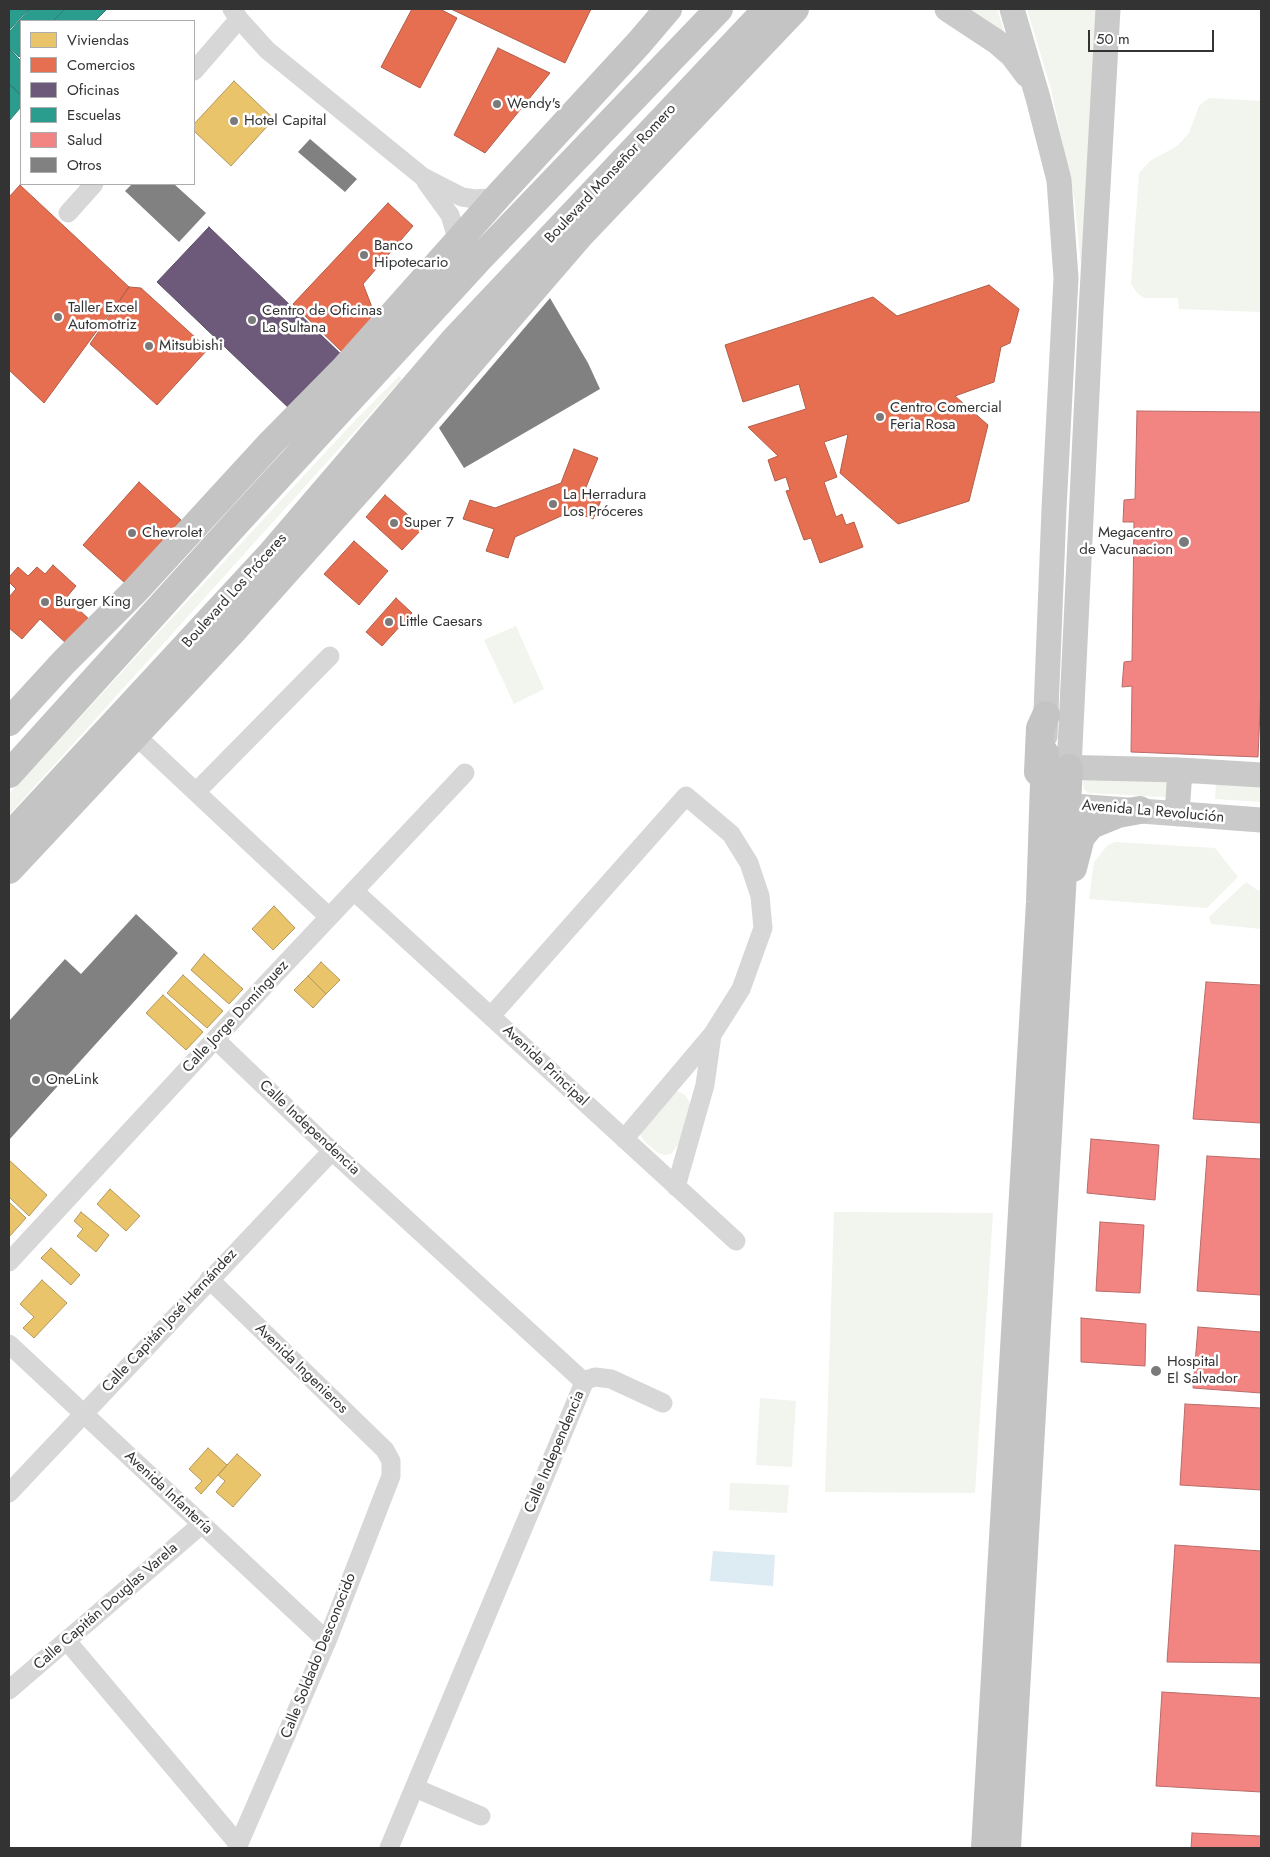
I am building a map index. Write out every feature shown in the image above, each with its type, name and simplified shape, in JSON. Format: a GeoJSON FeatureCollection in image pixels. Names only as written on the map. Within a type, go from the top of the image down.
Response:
{"type":"FeatureCollection","features":[{"type":"Feature","properties":{"kind":"highway"},"geometry":{"type":"LineString","coordinates":[[9,722],[344,369],[668,9]]}},
{"type":"Feature","properties":{"kind":"highway"},"geometry":{"type":"LineString","coordinates":[[9,774],[238,521],[486,252],[719,9]]}},
{"type":"Feature","properties":{"kind":"highway","name":"Boulevard Monseñor Romero"},"geometry":{"type":"LineString","coordinates":[[455,340],[767,9]]}},
{"type":"Feature","properties":{"kind":"highway"},"geometry":{"type":"LineString","coordinates":[[9,870],[233,631],[400,444],[580,235],[795,9]]}},
{"type":"Feature","properties":{"kind":"highway"},"geometry":{"type":"LineString","coordinates":[[763,43],[811,9]]}},
{"type":"Feature","properties":{"kind":"highway","name":"Boulevard Los Próceres"},"geometry":{"type":"LineString","coordinates":[[9,836],[270,555],[455,340]]}},
{"type":"Feature","properties":{"kind":"highway"},"geometry":{"type":"LineString","coordinates":[[238,521],[288,443],[344,369]]}},
{"type":"Feature","properties":{"kind":"highway"},"geometry":{"type":"LineString","coordinates":[[270,555],[347,492],[421,418]]}},
{"type":"Feature","properties":{"kind":"highway"},"geometry":{"type":"LineString","coordinates":[[1040,902],[1034,881],[1039,735],[1040,728],[1059,714]]}},
{"type":"Feature","properties":{"kind":"highway"},"geometry":{"type":"LineString","coordinates":[[1053,763],[1061,923]]}},
{"type":"Feature","properties":{"kind":"highway"},"geometry":{"type":"LineString","coordinates":[[1007,1848],[1025,1348],[1038,1118],[1040,902],[1055,805]]}},
{"type":"Feature","properties":{"kind":"highway"},"geometry":{"type":"LineString","coordinates":[[1038,1118],[1061,923],[1081,837],[1091,825],[1108,817],[1140,810]]}},
{"type":"Feature","properties":{"kind":"highway"},"geometry":{"type":"LineString","coordinates":[[985,1848],[1025,1348]]}},
{"type":"Feature","properties":{"kind":"main road"},"geometry":{"type":"LineString","coordinates":[[947,9],[997,42],[1012,55],[1025,71],[1038,98]]}},
{"type":"Feature","properties":{"kind":"main road"},"geometry":{"type":"LineString","coordinates":[[1012,9],[1059,180],[1066,278],[1054,516],[1059,714],[1097,760],[1125,770]]}},
{"type":"Feature","properties":{"kind":"main road"},"geometry":{"type":"LineString","coordinates":[[1108,9],[1090,320],[1059,714],[1053,763],[1125,770],[1180,770],[1261,775]]}},
{"type":"Feature","properties":{"kind":"main road"},"geometry":{"type":"LineString","coordinates":[[1177,814],[1180,770]]}},
{"type":"Feature","properties":{"kind":"main road","name":"Avenida La Revolución"},"geometry":{"type":"LineString","coordinates":[[1055,805],[1261,820]]}},
{"type":"Feature","properties":{"kind":"street"},"geometry":{"type":"LineString","coordinates":[[195,70],[236,14],[277,58],[423,177],[462,197],[488,198],[500,194]]}},
{"type":"Feature","properties":{"kind":"street"},"geometry":{"type":"LineString","coordinates":[[423,177],[450,215],[456,235],[452,247]]}},
{"type":"Feature","properties":{"kind":"street"},"geometry":{"type":"LineString","coordinates":[[68,213],[93,185]]}},
{"type":"Feature","properties":{"kind":"street"},"geometry":{"type":"LineString","coordinates":[[196,792],[330,656]]}},
{"type":"Feature","properties":{"kind":"street"},"geometry":{"type":"LineString","coordinates":[[135,735],[329,917]]}},
{"type":"Feature","properties":{"kind":"street","name":"Calle Jorge Domínguez"},"geometry":{"type":"LineString","coordinates":[[9,1262],[465,773]]}},
{"type":"Feature","properties":{"kind":"street"},"geometry":{"type":"LineString","coordinates":[[490,1016],[686,796],[731,834],[749,863],[760,896],[763,928],[741,989],[712,1035],[624,1139]]}},
{"type":"Feature","properties":{"kind":"street","name":"Avenida Principal"},"geometry":{"type":"LineString","coordinates":[[354,891],[736,1241]]}},
{"type":"Feature","properties":{"kind":"street"},"geometry":{"type":"LineString","coordinates":[[676,1187],[705,1085],[712,1035]]}},
{"type":"Feature","properties":{"kind":"street","name":"Calle Independencia"},"geometry":{"type":"LineString","coordinates":[[215,1039],[332,1151],[583,1382],[389,1848]]}},
{"type":"Feature","properties":{"kind":"street","name":"Calle Capitán José Hernández"},"geometry":{"type":"LineString","coordinates":[[9,1493],[209,1279],[332,1151]]}},
{"type":"Feature","properties":{"kind":"street","name":"Avenida Ingenieros"},"geometry":{"type":"LineString","coordinates":[[209,1279],[385,1450],[391,1461]]}},
{"type":"Feature","properties":{"kind":"street","name":"Avenida Infantería"},"geometry":{"type":"LineString","coordinates":[[9,1344],[327,1641]]}},
{"type":"Feature","properties":{"kind":"street"},"geometry":{"type":"LineString","coordinates":[[583,1382],[595,1377],[611,1379],[663,1403]]}},
{"type":"Feature","properties":{"kind":"street","name":"Calle Soldado Desconocido"},"geometry":{"type":"LineString","coordinates":[[238,1847],[327,1641],[391,1476],[391,1461]]}},
{"type":"Feature","properties":{"kind":"street","name":"Calle Capitán Douglas Varela"},"geometry":{"type":"LineString","coordinates":[[9,1690],[202,1524]]}},
{"type":"Feature","properties":{"kind":"street"},"geometry":{"type":"LineString","coordinates":[[67,1641],[238,1847]]}},
{"type":"Feature","properties":{"kind":"street"},"geometry":{"type":"LineString","coordinates":[[415,1788],[481,1816]]}},
{"type":"Feature","properties":{"kind":"shaded area"},"geometry":{"type":"Polygon","coordinates":[[[958,9],[997,9],[1005,34],[958,9]]]}},
{"type":"Feature","properties":{"kind":"shaded area"},"geometry":{"type":"Polygon","coordinates":[[[1027,9],[1103,9],[1085,303],[1074,197],[1051,89],[1027,9]]]}},
{"type":"Feature","properties":{"kind":"shaded area"},"geometry":{"type":"Polygon","coordinates":[[[1209,98],[1261,101],[1261,312],[1179,309],[1178,298],[1145,298],[1138,294],[1131,284],[1139,173],[1150,161],[1177,146],[1189,133],[1199,106],[1209,98]]]}},
{"type":"Feature","properties":{"kind":"shaded area"},"geometry":{"type":"Polygon","coordinates":[[[399,376],[402,379],[9,815],[9,794],[346,430],[399,376]]]}},
{"type":"Feature","properties":{"kind":"shaded area"},"geometry":{"type":"Polygon","coordinates":[[[516,626],[544,689],[514,704],[484,640],[516,626]]]}},
{"type":"Feature","properties":{"kind":"shaded area"},"geometry":{"type":"Polygon","coordinates":[[[1085,778],[1167,782],[1170,793],[1165,797],[1088,793],[1084,789],[1083,783],[1085,778]]]}},
{"type":"Feature","properties":{"kind":"shaded area"},"geometry":{"type":"Polygon","coordinates":[[[1216,782],[1261,785],[1261,802],[1215,799],[1216,782]]]}},
{"type":"Feature","properties":{"kind":"shaded area"},"geometry":{"type":"Polygon","coordinates":[[[1115,842],[1215,848],[1238,877],[1207,908],[1089,899],[1094,862],[1107,846],[1115,842]]]}},
{"type":"Feature","properties":{"kind":"shaded area"},"geometry":{"type":"Polygon","coordinates":[[[1246,882],[1261,891],[1261,929],[1211,924],[1209,917],[1246,882]]]}},
{"type":"Feature","properties":{"kind":"shaded area"},"geometry":{"type":"Polygon","coordinates":[[[674,1090],[684,1094],[692,1109],[688,1131],[671,1154],[664,1155],[658,1153],[640,1135],[642,1125],[674,1090]]]}},
{"type":"Feature","properties":{"kind":"shaded area"},"geometry":{"type":"Polygon","coordinates":[[[834,1212],[993,1213],[975,1493],[825,1492],[834,1212]]]}},
{"type":"Feature","properties":{"kind":"shaded area"},"geometry":{"type":"Polygon","coordinates":[[[760,1398],[796,1401],[792,1467],[756,1465],[760,1398]]]}},
{"type":"Feature","properties":{"kind":"shaded area"},"geometry":{"type":"Polygon","coordinates":[[[730,1483],[789,1485],[787,1513],[729,1510],[730,1483]]]}},
{"type":"Feature","properties":{"kind":"shaded area"},"geometry":{"type":"Polygon","coordinates":[[[713,1551],[775,1555],[773,1586],[710,1581],[713,1551]]]}},
{"type":"Feature","properties":{"kind":"building: Viviendas","name":"Hotel Capital"},"geometry":{"type":"Polygon","coordinates":[[[234,81],[274,119],[231,166],[195,132],[195,123],[234,81]]]}},
{"type":"Feature","properties":{"kind":"building: Viviendas"},"geometry":{"type":"Polygon","coordinates":[[[274,906],[295,928],[273,950],[252,929],[274,906]]]}},
{"type":"Feature","properties":{"kind":"building: Viviendas"},"geometry":{"type":"Polygon","coordinates":[[[204,954],[243,989],[229,1004],[191,970],[204,954]]]}},
{"type":"Feature","properties":{"kind":"building: Viviendas"},"geometry":{"type":"Polygon","coordinates":[[[321,962],[340,980],[326,994],[308,976],[321,962]]]}},
{"type":"Feature","properties":{"kind":"building: Viviendas"},"geometry":{"type":"Polygon","coordinates":[[[183,975],[223,1011],[207,1028],[167,993],[183,975]]]}},
{"type":"Feature","properties":{"kind":"building: Viviendas"},"geometry":{"type":"Polygon","coordinates":[[[308,976],[326,994],[313,1008],[294,990],[308,976]]]}},
{"type":"Feature","properties":{"kind":"building: Viviendas"},"geometry":{"type":"Polygon","coordinates":[[[163,995],[203,1032],[186,1050],[146,1013],[163,995]]]}},
{"type":"Feature","properties":{"kind":"building: Viviendas"},"geometry":{"type":"Polygon","coordinates":[[[9,1160],[47,1195],[29,1216],[9,1197],[9,1160]]]}},
{"type":"Feature","properties":{"kind":"building: Viviendas"},"geometry":{"type":"Polygon","coordinates":[[[110,1189],[140,1216],[126,1231],[97,1204],[110,1189]]]}},
{"type":"Feature","properties":{"kind":"building: Viviendas"},"geometry":{"type":"Polygon","coordinates":[[[9,1202],[26,1218],[9,1237],[9,1202]]]}},
{"type":"Feature","properties":{"kind":"building: Viviendas"},"geometry":{"type":"Polygon","coordinates":[[[81,1212],[109,1235],[96,1252],[77,1236],[83,1229],[74,1221],[81,1212]]]}},
{"type":"Feature","properties":{"kind":"building: Viviendas"},"geometry":{"type":"Polygon","coordinates":[[[51,1248],[80,1275],[71,1285],[41,1258],[51,1248]]]}},
{"type":"Feature","properties":{"kind":"building: Viviendas"},"geometry":{"type":"Polygon","coordinates":[[[42,1280],[67,1303],[34,1338],[23,1328],[34,1317],[20,1304],[42,1280]]]}},
{"type":"Feature","properties":{"kind":"building: Viviendas"},"geometry":{"type":"Polygon","coordinates":[[[208,1448],[227,1465],[201,1494],[195,1488],[202,1481],[189,1469],[208,1448]]]}},
{"type":"Feature","properties":{"kind":"building: Viviendas"},"geometry":{"type":"Polygon","coordinates":[[[237,1454],[261,1475],[233,1507],[216,1492],[225,1481],[218,1475],[237,1454]]]}},
{"type":"Feature","properties":{"kind":"building: Comercios"},"geometry":{"type":"Polygon","coordinates":[[[412,9],[440,9],[457,18],[420,88],[381,67],[412,9]]]}},
{"type":"Feature","properties":{"kind":"building: Comercios"},"geometry":{"type":"Polygon","coordinates":[[[451,9],[591,9],[565,63],[451,9]]]}},
{"type":"Feature","properties":{"kind":"building: Comercios","name":"Wendy's"},"geometry":{"type":"Polygon","coordinates":[[[498,48],[550,73],[485,153],[454,135],[498,48]]]}},
{"type":"Feature","properties":{"kind":"building: Comercios","name":"Taller Excel Automotriz"},"geometry":{"type":"Polygon","coordinates":[[[20,185],[129,287],[44,403],[9,370],[9,197],[20,185]]]}},
{"type":"Feature","properties":{"kind":"building: Comercios","name":"Banco Hipotecario"},"geometry":{"type":"Polygon","coordinates":[[[388,203],[413,226],[363,284],[377,320],[345,355],[293,304],[388,203]]]}},
{"type":"Feature","properties":{"kind":"building: Comercios","name":"Centro Comercial Feria Rosa"},"geometry":{"type":"Polygon","coordinates":[[[989,285],[1019,309],[1010,343],[1001,347],[994,382],[955,396],[988,425],[969,501],[898,524],[840,473],[848,434],[824,442],[837,477],[824,482],[836,517],[842,514],[846,525],[854,522],[863,547],[820,563],[811,538],[804,540],[786,491],[790,490],[786,477],[775,481],[768,460],[778,456],[748,427],[806,409],[799,384],[743,402],[725,345],[873,297],[897,316],[989,285]]]}},
{"type":"Feature","properties":{"kind":"building: Comercios","name":"Mitsubishi"},"geometry":{"type":"Polygon","coordinates":[[[129,287],[141,288],[208,349],[157,405],[90,344],[129,287]]]}},
{"type":"Feature","properties":{"kind":"building: Comercios","name":"La Herradura Los Próceres"},"geometry":{"type":"Polygon","coordinates":[[[574,449],[598,458],[584,492],[602,498],[593,519],[572,511],[515,537],[508,558],[486,551],[494,529],[463,519],[470,500],[495,508],[561,483],[574,449]]]}},
{"type":"Feature","properties":{"kind":"building: Comercios","name":"Chevrolet"},"geometry":{"type":"Polygon","coordinates":[[[139,482],[181,520],[125,583],[83,545],[139,482]]]}},
{"type":"Feature","properties":{"kind":"building: Comercios","name":"Super 7"},"geometry":{"type":"Polygon","coordinates":[[[385,495],[423,528],[402,550],[366,517],[385,495]]]}},
{"type":"Feature","properties":{"kind":"building: Comercios"},"geometry":{"type":"Polygon","coordinates":[[[354,541],[388,571],[359,605],[324,574],[354,541]]]}},
{"type":"Feature","properties":{"kind":"building: Comercios"},"geometry":{"type":"Polygon","coordinates":[[[53,565],[76,586],[66,598],[90,620],[68,645],[40,619],[22,639],[9,628],[9,597],[16,589],[9,582],[9,577],[18,567],[28,576],[37,567],[45,574],[53,565]]]}},
{"type":"Feature","properties":{"kind":"building: Comercios","name":"Little Caesars"},"geometry":{"type":"Polygon","coordinates":[[[396,598],[412,613],[382,646],[366,632],[396,598]]]}},
{"type":"Feature","properties":{"kind":"building: Oficinas","name":"Centro de Oficinas La Sultana"},"geometry":{"type":"Polygon","coordinates":[[[209,227],[346,359],[294,413],[157,282],[209,227]]]}},
{"type":"Feature","properties":{"kind":"building: Escuelas"},"geometry":{"type":"Polygon","coordinates":[[[9,9],[29,9],[9,30],[9,9]]]}},
{"type":"Feature","properties":{"kind":"building: Escuelas"},"geometry":{"type":"Polygon","coordinates":[[[30,9],[65,9],[54,20],[20,20],[19,57],[9,48],[9,32],[30,9]]]}},
{"type":"Feature","properties":{"kind":"building: Escuelas"},"geometry":{"type":"Polygon","coordinates":[[[65,9],[107,9],[96,20],[54,20],[65,9]]]}},
{"type":"Feature","properties":{"kind":"building: Escuelas"},"geometry":{"type":"Polygon","coordinates":[[[9,49],[20,60],[20,94],[9,84],[9,49]]]}},
{"type":"Feature","properties":{"kind":"building: Escuelas"},"geometry":{"type":"Polygon","coordinates":[[[9,84],[20,94],[20,108],[9,121],[9,84]]]}},
{"type":"Feature","properties":{"kind":"building: Salud","name":"Megacentro de Vacunacion"},"geometry":{"type":"Polygon","coordinates":[[[1137,411],[1261,412],[1261,688],[1258,757],[1131,752],[1132,686],[1122,687],[1124,662],[1132,661],[1134,522],[1123,522],[1124,500],[1135,499],[1137,411]]]}},
{"type":"Feature","properties":{"kind":"building: Salud"},"geometry":{"type":"Polygon","coordinates":[[[1206,982],[1261,985],[1261,1123],[1193,1119],[1206,982]]]}},
{"type":"Feature","properties":{"kind":"building: Salud"},"geometry":{"type":"Polygon","coordinates":[[[1091,1139],[1159,1145],[1155,1200],[1087,1193],[1091,1139]]]}},
{"type":"Feature","properties":{"kind":"building: Salud"},"geometry":{"type":"Polygon","coordinates":[[[1207,1156],[1261,1159],[1261,1295],[1197,1291],[1207,1156]]]}},
{"type":"Feature","properties":{"kind":"building: Salud"},"geometry":{"type":"Polygon","coordinates":[[[1100,1222],[1144,1225],[1140,1293],[1096,1291],[1100,1222]]]}},
{"type":"Feature","properties":{"kind":"building: Salud"},"geometry":{"type":"Polygon","coordinates":[[[1081,1318],[1146,1324],[1145,1366],[1081,1362],[1081,1318]]]}},
{"type":"Feature","properties":{"kind":"building: Salud","name":"Hospital El Salvador"},"geometry":{"type":"Polygon","coordinates":[[[1198,1327],[1261,1332],[1261,1393],[1193,1388],[1198,1327]]]}},
{"type":"Feature","properties":{"kind":"building: Salud","name":"Hospital El Salvador"},"geometry":{"type":"Polygon","coordinates":[[[1185,1404],[1261,1408],[1261,1490],[1180,1485],[1185,1404]]]}},
{"type":"Feature","properties":{"kind":"building: Salud"},"geometry":{"type":"Polygon","coordinates":[[[1175,1545],[1261,1551],[1261,1663],[1167,1662],[1175,1545]]]}},
{"type":"Feature","properties":{"kind":"building: Salud"},"geometry":{"type":"Polygon","coordinates":[[[1162,1692],[1261,1698],[1261,1792],[1156,1786],[1162,1692]]]}},
{"type":"Feature","properties":{"kind":"building: Salud"},"geometry":{"type":"Polygon","coordinates":[[[1192,1833],[1261,1836],[1261,1848],[1191,1848],[1192,1833]]]}},
{"type":"Feature","properties":{"kind":"building: Otros"},"geometry":{"type":"Polygon","coordinates":[[[310,139],[357,179],[345,192],[298,152],[310,139]]]}},
{"type":"Feature","properties":{"kind":"building: Otros"},"geometry":{"type":"Polygon","coordinates":[[[131,185],[175,185],[206,213],[179,242],[125,191],[131,185]]]}},
{"type":"Feature","properties":{"kind":"building: Otros"},"geometry":{"type":"Polygon","coordinates":[[[550,298],[588,363],[600,389],[464,468],[439,428],[550,298]]]}},
{"type":"Feature","properties":{"kind":"building: Otros","name":"OneLink"},"geometry":{"type":"Polygon","coordinates":[[[136,914],[178,953],[9,1140],[9,1021],[65,959],[81,974],[136,914]]]}},
{"type":"Feature","properties":{"kind":"place","name":"Wendy's"},"geometry":{"type":"Point","coordinates":[497,104]}},
{"type":"Feature","properties":{"kind":"place","name":"Hotel Capital"},"geometry":{"type":"Point","coordinates":[234,121]}},
{"type":"Feature","properties":{"kind":"place","name":"Banco Hipotecario"},"geometry":{"type":"Point","coordinates":[364,255]}},
{"type":"Feature","properties":{"kind":"place","name":"Taller Excel Automotriz"},"geometry":{"type":"Point","coordinates":[58,317]}},
{"type":"Feature","properties":{"kind":"place","name":"Centro de Oficinas La Sultana"},"geometry":{"type":"Point","coordinates":[252,320]}},
{"type":"Feature","properties":{"kind":"place","name":"Mitsubishi"},"geometry":{"type":"Point","coordinates":[149,346]}},
{"type":"Feature","properties":{"kind":"place","name":"Centro Comercial Feria Rosa"},"geometry":{"type":"Point","coordinates":[880,417]}},
{"type":"Feature","properties":{"kind":"place","name":"La Herradura Los Próceres"},"geometry":{"type":"Point","coordinates":[553,504]}},
{"type":"Feature","properties":{"kind":"place","name":"Super 7"},"geometry":{"type":"Point","coordinates":[394,523]}},
{"type":"Feature","properties":{"kind":"place","name":"Chevrolet"},"geometry":{"type":"Point","coordinates":[132,533]}},
{"type":"Feature","properties":{"kind":"place","name":"Megacentro de Vacunacion"},"geometry":{"type":"Point","coordinates":[1184,542]}},
{"type":"Feature","properties":{"kind":"place","name":"Burger King"},"geometry":{"type":"Point","coordinates":[45,602]}},
{"type":"Feature","properties":{"kind":"place","name":"Little Caesars"},"geometry":{"type":"Point","coordinates":[389,622]}},
{"type":"Feature","properties":{"kind":"place","name":"OneLink"},"geometry":{"type":"Point","coordinates":[36,1080]}},
{"type":"Feature","properties":{"kind":"place","name":"Hospital El Salvador"},"geometry":{"type":"Point","coordinates":[1156,1371]}}]}
